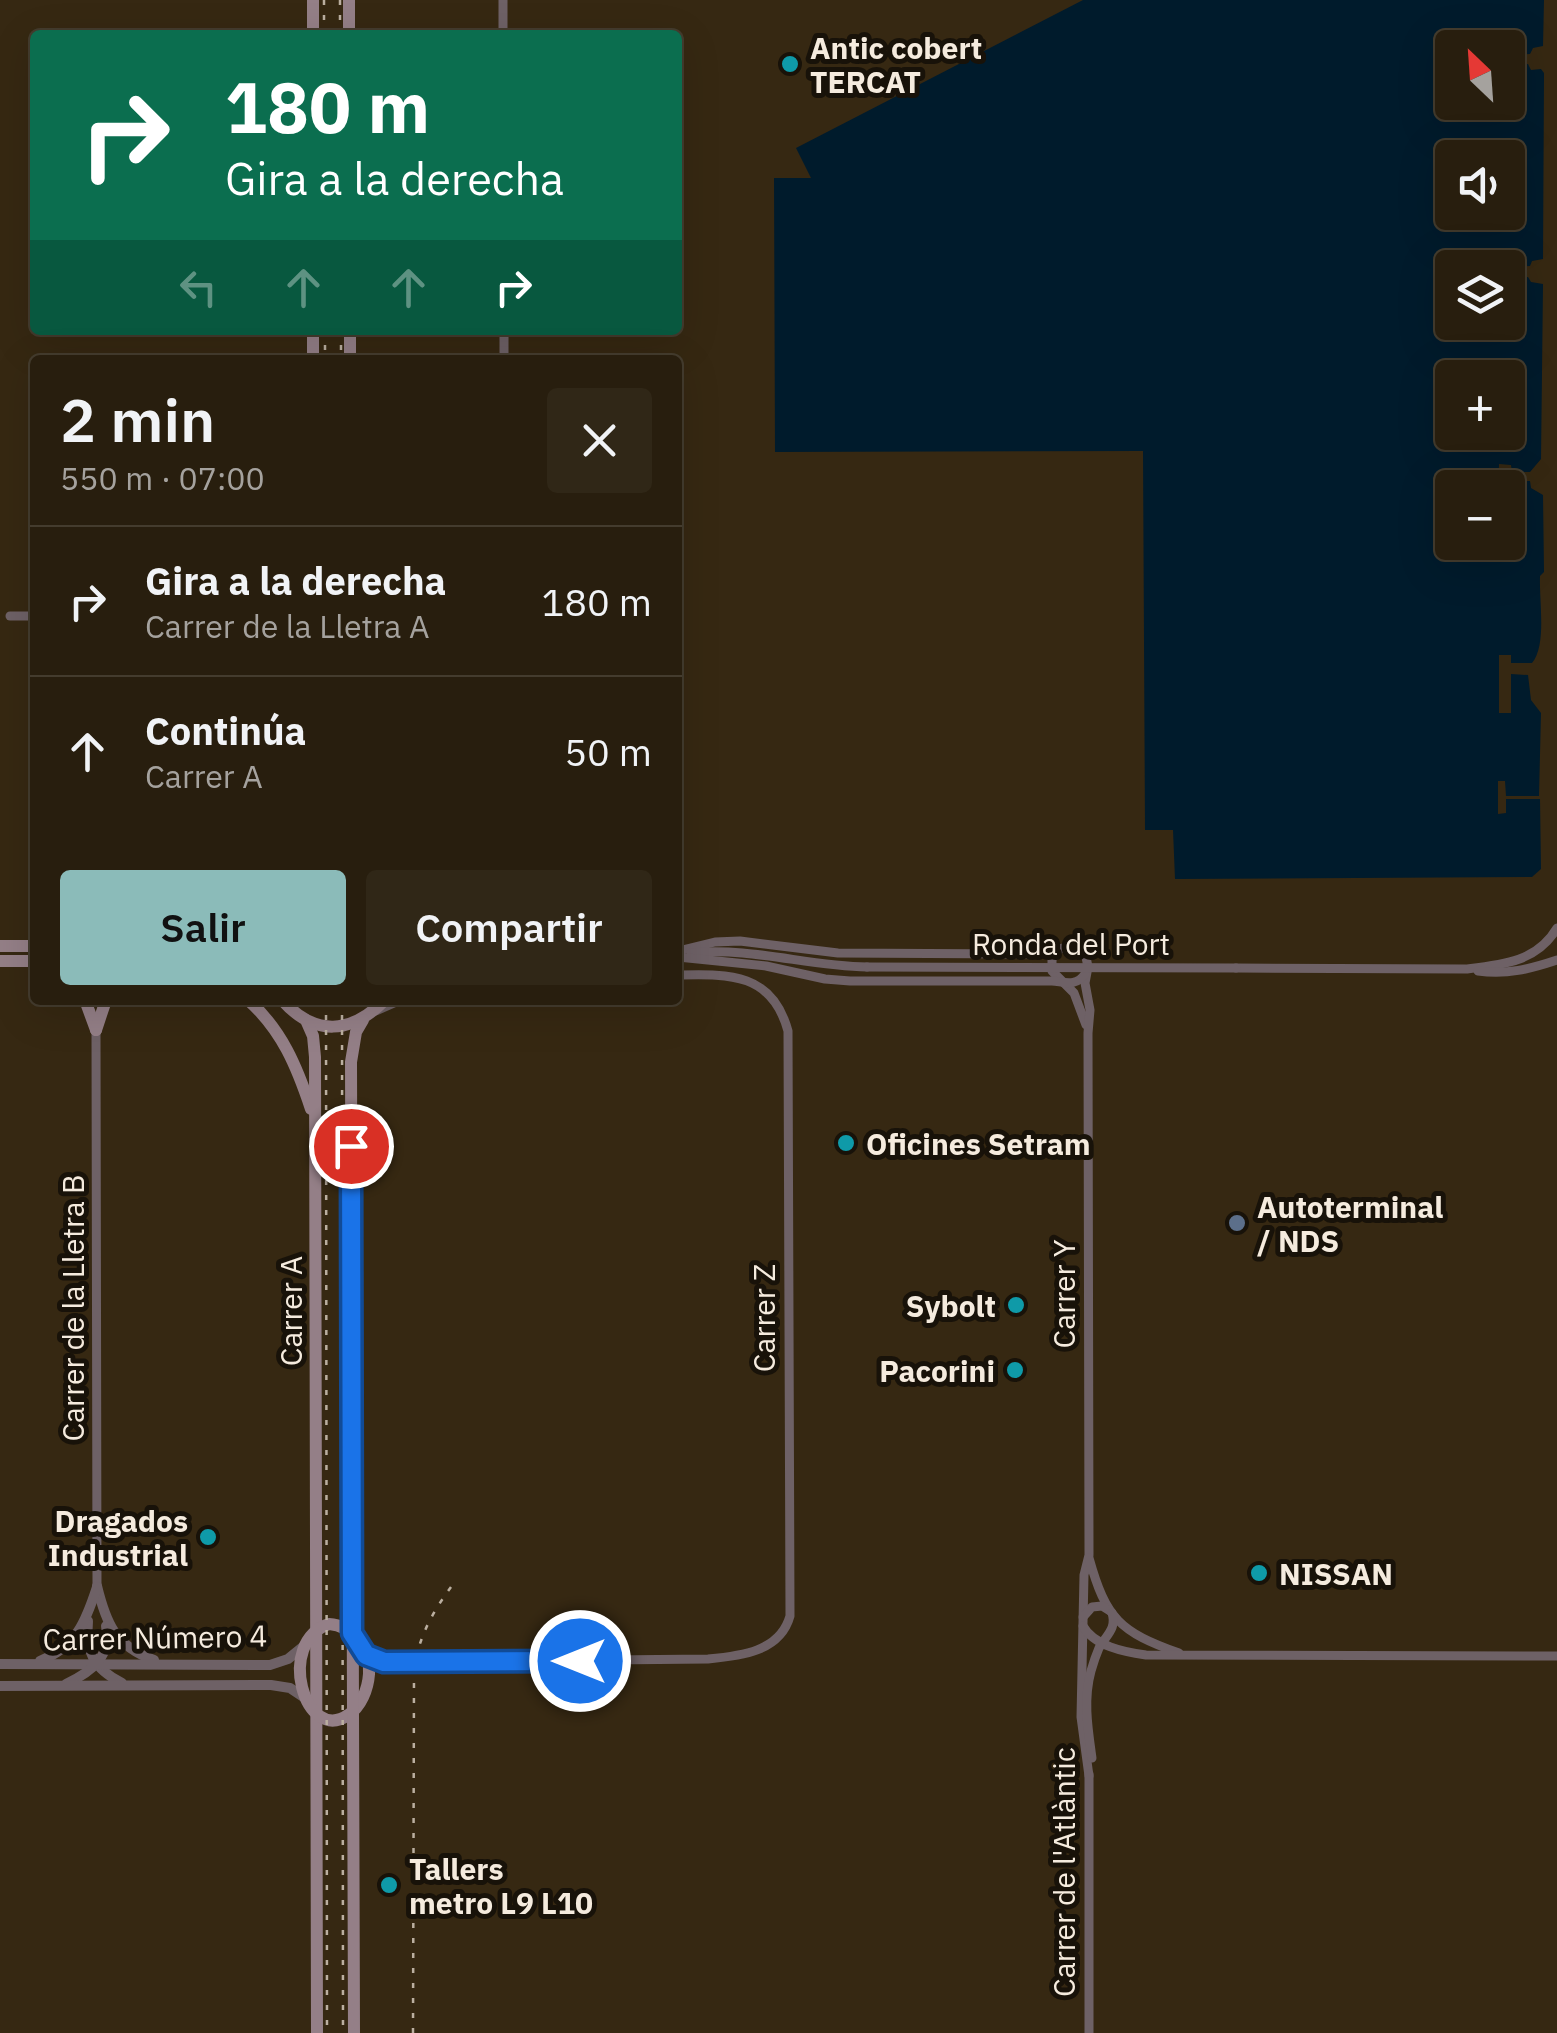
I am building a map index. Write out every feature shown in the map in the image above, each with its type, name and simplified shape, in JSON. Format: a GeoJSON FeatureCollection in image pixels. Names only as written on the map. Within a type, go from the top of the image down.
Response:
{"type":"FeatureCollection","features":[{"type":"Feature","properties":{"kind":"main road"},"geometry":{"type":"LineString","coordinates":[[312,0],[312,30]]}},
{"type":"Feature","properties":{"kind":"main road"},"geometry":{"type":"LineString","coordinates":[[349,0],[349,30]]}},
{"type":"Feature","properties":{"kind":"main road"},"geometry":{"type":"LineString","coordinates":[[0,946],[30,946]]}},
{"type":"Feature","properties":{"kind":"main road"},"geometry":{"type":"LineString","coordinates":[[0,961],[30,961]]}},
{"type":"Feature","properties":{"kind":"main road"},"geometry":{"type":"LineString","coordinates":[[87,1005],[96,1030]]}},
{"type":"Feature","properties":{"kind":"main road"},"geometry":{"type":"LineString","coordinates":[[96,1030],[104,1005]]}},
{"type":"Feature","properties":{"kind":"main road"},"geometry":{"type":"LineString","coordinates":[[253,1005],[283,1040],[315,1124]]}},
{"type":"Feature","properties":{"kind":"main road"},"geometry":{"type":"LineString","coordinates":[[288,1005],[306,1020],[334,1027],[366,1017],[379,1005]]}},
{"type":"Feature","properties":{"kind":"main road","name":"Carrer A"},"geometry":{"type":"LineString","coordinates":[[352,1633],[351,1062],[356,1032],[366,1017]]}},
{"type":"Feature","properties":{"kind":"main road","name":"Carrer A"},"geometry":{"type":"LineString","coordinates":[[306,1020],[314,1042],[316,1630]]}},
{"type":"Feature","properties":{"kind":"main road"},"geometry":{"type":"LineString","coordinates":[[329,1624],[345,1627],[352,1633],[366,1655],[368,1680],[362,1699],[346,1717],[334,1721],[322,1718],[306,1699],[299,1671],[305,1646],[316,1630],[329,1624]]}},
{"type":"Feature","properties":{"kind":"main road"},"geometry":{"type":"LineString","coordinates":[[316,1630],[317,2033]]}},
{"type":"Feature","properties":{"kind":"main road"},"geometry":{"type":"LineString","coordinates":[[352,1633],[354,2033]]}},
{"type":"Feature","properties":{"kind":"street"},"geometry":{"type":"LineString","coordinates":[[503,0],[503,30]]}},
{"type":"Feature","properties":{"kind":"street"},"geometry":{"type":"LineString","coordinates":[[10,616],[30,616]]}},
{"type":"Feature","properties":{"kind":"street"},"geometry":{"type":"LineString","coordinates":[[1466,969],[1526,958],[1548,941],[1557,928]]}},
{"type":"Feature","properties":{"kind":"street"},"geometry":{"type":"LineString","coordinates":[[682,953],[725,941],[838,953],[1040,954],[1070,946],[1086,957],[1086,972],[1077,982],[850,981],[682,955]]}},
{"type":"Feature","properties":{"kind":"street"},"geometry":{"type":"LineString","coordinates":[[1061,948],[1053,956],[1051,966],[1054,975],[1074,993],[1088,1032]]}},
{"type":"Feature","properties":{"kind":"street","name":"Ronda del Port"},"geometry":{"type":"LineString","coordinates":[[682,954],[746,952],[824,966],[867,967],[1466,969]]}},
{"type":"Feature","properties":{"kind":"street"},"geometry":{"type":"LineString","coordinates":[[1466,969],[1506,973],[1557,960]]}},
{"type":"Feature","properties":{"kind":"street","name":"Carrer Y"},"geometry":{"type":"LineString","coordinates":[[1086,972],[1090,1010],[1089,1556]]}},
{"type":"Feature","properties":{"kind":"street","name":"Carrer Z"},"geometry":{"type":"LineString","coordinates":[[366,1655],[384,1662],[688,1660],[736,1656],[767,1646],[781,1635],[790,1616],[789,1040],[774,1001],[761,988],[743,978],[682,974]]}},
{"type":"Feature","properties":{"kind":"street"},"geometry":{"type":"LineString","coordinates":[[366,1017],[391,1005]]}},
{"type":"Feature","properties":{"kind":"street","name":"Carrer de la Lletra B"},"geometry":{"type":"LineString","coordinates":[[96,1030],[97,1586]]}},
{"type":"Feature","properties":{"kind":"street"},"geometry":{"type":"LineString","coordinates":[[1089,1556],[1098,1590],[1112,1613],[1114,1624],[1106,1638]]}},
{"type":"Feature","properties":{"kind":"street"},"geometry":{"type":"LineString","coordinates":[[1089,1556],[1084,1574],[1081,1726],[1089,1776]]}},
{"type":"Feature","properties":{"kind":"street"},"geometry":{"type":"LineString","coordinates":[[36,1663],[73,1641],[88,1615],[97,1586]]}},
{"type":"Feature","properties":{"kind":"street"},"geometry":{"type":"LineString","coordinates":[[62,1685],[97,1664],[108,1644],[97,1586]]}},
{"type":"Feature","properties":{"kind":"street"},"geometry":{"type":"LineString","coordinates":[[1082,1620],[1088,1610],[1106,1608],[1140,1638],[1185,1655]]}},
{"type":"Feature","properties":{"kind":"street"},"geometry":{"type":"LineString","coordinates":[[88,1615],[86,1642],[97,1664],[109,1677],[127,1686]]}},
{"type":"Feature","properties":{"kind":"street"},"geometry":{"type":"LineString","coordinates":[[104,1616],[118,1638],[133,1651],[164,1663]]}},
{"type":"Feature","properties":{"kind":"street"},"geometry":{"type":"LineString","coordinates":[[1082,1620],[1090,1636],[1106,1638],[1138,1654],[1557,1656]]}},
{"type":"Feature","properties":{"kind":"street","name":"Carrer de l'Atlàntic"},"geometry":{"type":"LineString","coordinates":[[1089,2033],[1092,1758],[1088,1683],[1106,1638]]}},
{"type":"Feature","properties":{"kind":"street","name":"Carrer Número 4"},"geometry":{"type":"LineString","coordinates":[[0,1664],[270,1664],[288,1659],[305,1646]]}},
{"type":"Feature","properties":{"kind":"street","name":"Carrer Número 4"},"geometry":{"type":"LineString","coordinates":[[0,1686],[271,1685],[290,1688],[306,1699]]}},
{"type":"Feature","properties":{"kind":"water"},"geometry":{"type":"Polygon","coordinates":[[[1083,0],[1544,0],[1543,46],[1533,48],[1530,54],[1525,54],[1525,30],[1435,30],[1435,120],[1525,120],[1525,64],[1544,73],[1543,259],[1525,266],[1525,250],[1435,250],[1435,340],[1525,340],[1525,277],[1543,284],[1541,459],[1530,472],[1499,464],[1499,470],[1435,470],[1435,560],[1525,560],[1525,481],[1530,481],[1531,488],[1543,495],[1544,572],[1540,576],[1537,655],[1532,663],[1511,663],[1511,655],[1499,655],[1499,713],[1511,713],[1511,674],[1528,675],[1531,700],[1541,713],[1539,796],[1506,796],[1505,781],[1498,781],[1498,814],[1506,813],[1506,799],[1540,799],[1541,869],[1532,877],[1175,879],[1173,830],[1145,830],[1143,451],[775,452],[774,178],[811,178],[796,148],[1083,0]]]}},
{"type":"Feature","properties":{"kind":"railway"},"geometry":{"type":"LineString","coordinates":[[324,0],[324,30]]}},
{"type":"Feature","properties":{"kind":"railway"},"geometry":{"type":"LineString","coordinates":[[340,0],[340,30]]}},
{"type":"Feature","properties":{"kind":"railway"},"geometry":{"type":"LineString","coordinates":[[325,335],[325,355]]}},
{"type":"Feature","properties":{"kind":"railway"},"geometry":{"type":"LineString","coordinates":[[341,335],[341,355]]}},
{"type":"Feature","properties":{"kind":"railway"},"geometry":{"type":"LineString","coordinates":[[326,1005],[327,2033]]}},
{"type":"Feature","properties":{"kind":"railway"},"geometry":{"type":"LineString","coordinates":[[342,1005],[343,2033]]}},
{"type":"Feature","properties":{"kind":"railway"},"geometry":{"type":"LineString","coordinates":[[413,2033],[414,1671],[427,1626],[451,1587]]}},
{"type":"Feature","properties":{"kind":"place","name":"Antic cobert TERCAT"},"geometry":{"type":"Point","coordinates":[790,64]}},
{"type":"Feature","properties":{"kind":"place","name":"Oficines Setram"},"geometry":{"type":"Point","coordinates":[846,1143]}},
{"type":"Feature","properties":{"kind":"place","name":"Autoterminal / NDS"},"geometry":{"type":"Point","coordinates":[1237,1223]}},
{"type":"Feature","properties":{"kind":"place","name":"Sybolt"},"geometry":{"type":"Point","coordinates":[1016,1305]}},
{"type":"Feature","properties":{"kind":"place","name":"Pacorini"},"geometry":{"type":"Point","coordinates":[1015,1370]}},
{"type":"Feature","properties":{"kind":"place","name":"Dragados Industrial"},"geometry":{"type":"Point","coordinates":[208,1537]}},
{"type":"Feature","properties":{"kind":"place","name":"NISSAN"},"geometry":{"type":"Point","coordinates":[1259,1573]}},
{"type":"Feature","properties":{"kind":"place","name":"Tallers metro L9 L10"},"geometry":{"type":"Point","coordinates":[389,1885]}},
{"type":"Feature","properties":{"kind":"route"},"geometry":{"type":"LineString","coordinates":[[351,1146],[352,1633],[366,1655],[384,1662],[580,1661]]}}]}
